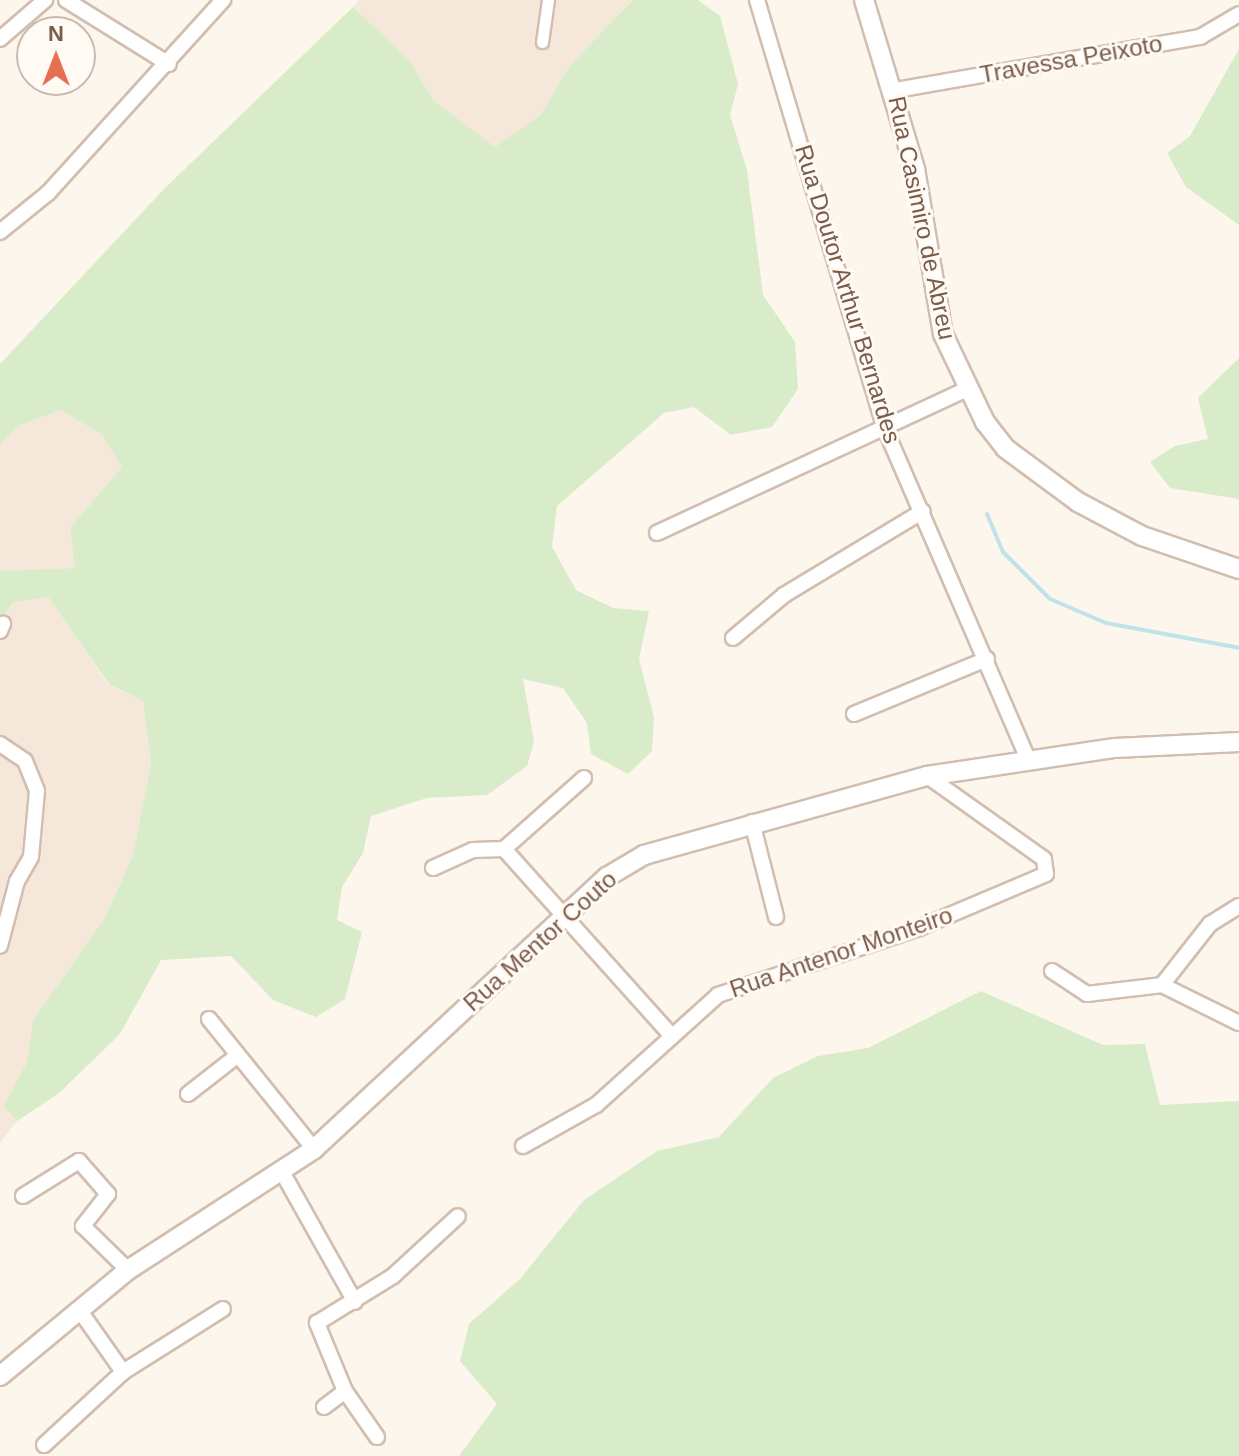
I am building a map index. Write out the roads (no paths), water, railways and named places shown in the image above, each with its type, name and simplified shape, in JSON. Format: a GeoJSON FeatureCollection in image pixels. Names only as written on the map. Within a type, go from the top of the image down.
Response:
{"type":"FeatureCollection","features":[{"type":"Feature","properties":{"kind":"street"},"geometry":{"type":"LineString","coordinates":[[0,39],[45,0]]}},
{"type":"Feature","properties":{"kind":"street"},"geometry":{"type":"LineString","coordinates":[[66,0],[169,64]]}},
{"type":"Feature","properties":{"kind":"street"},"geometry":{"type":"LineString","coordinates":[[542,42],[548,0]]}},
{"type":"Feature","properties":{"kind":"street","name":"Rua Doutor Arthur Bernardes"},"geometry":{"type":"LineString","coordinates":[[757,0],[883,424],[1028,759]]}},
{"type":"Feature","properties":{"kind":"street","name":"Rua Casimiro de Abreu"},"geometry":{"type":"LineString","coordinates":[[864,0],[896,90],[942,330],[965,390],[1005,448],[1078,502],[1142,536],[1239,569]]}},
{"type":"Feature","properties":{"kind":"street"},"geometry":{"type":"LineString","coordinates":[[0,232],[48,193],[224,2]]}},
{"type":"Feature","properties":{"kind":"street","name":"Travessa Peixoto"},"geometry":{"type":"LineString","coordinates":[[896,90],[1200,37],[1239,14]]}},
{"type":"Feature","properties":{"kind":"street"},"geometry":{"type":"LineString","coordinates":[[657,533],[883,424],[965,390]]}},
{"type":"Feature","properties":{"kind":"street"},"geometry":{"type":"LineString","coordinates":[[733,638],[784,595],[923,511]]}},
{"type":"Feature","properties":{"kind":"street"},"geometry":{"type":"LineString","coordinates":[[854,714],[987,659]]}},
{"type":"Feature","properties":{"kind":"street","name":"Rua Mentor Couto"},"geometry":{"type":"LineString","coordinates":[[3,1368],[80,1311],[128,1270],[314,1149],[562,917],[644,855],[752,822],[927,776],[1028,759],[1239,742]]}},
{"type":"Feature","properties":{"kind":"street"},"geometry":{"type":"LineString","coordinates":[[0,744],[25,761],[37,791],[31,857],[17,881],[0,946]]}},
{"type":"Feature","properties":{"kind":"street","name":"Rua Antenor Monteiro"},"geometry":{"type":"LineString","coordinates":[[523,1146],[596,1105],[670,1034],[718,995],[919,928],[1046,874],[1044,859],[927,776]]}},
{"type":"Feature","properties":{"kind":"street"},"geometry":{"type":"LineString","coordinates":[[433,868],[473,850],[504,849],[584,778]]}},
{"type":"Feature","properties":{"kind":"street"},"geometry":{"type":"LineString","coordinates":[[752,822],[776,917]]}},
{"type":"Feature","properties":{"kind":"street"},"geometry":{"type":"LineString","coordinates":[[504,849],[670,1034]]}},
{"type":"Feature","properties":{"kind":"street"},"geometry":{"type":"LineString","coordinates":[[1162,985],[1210,924],[1239,906]]}},
{"type":"Feature","properties":{"kind":"street"},"geometry":{"type":"LineString","coordinates":[[1052,971],[1087,994],[1162,985],[1239,1023]]}},
{"type":"Feature","properties":{"kind":"street"},"geometry":{"type":"LineString","coordinates":[[209,1019],[314,1149]]}},
{"type":"Feature","properties":{"kind":"street"},"geometry":{"type":"LineString","coordinates":[[188,1094],[238,1055]]}},
{"type":"Feature","properties":{"kind":"street"},"geometry":{"type":"LineString","coordinates":[[23,1196],[79,1161],[108,1194],[83,1226],[128,1270]]}},
{"type":"Feature","properties":{"kind":"street"},"geometry":{"type":"LineString","coordinates":[[281,1170],[355,1302]]}},
{"type":"Feature","properties":{"kind":"street"},"geometry":{"type":"LineString","coordinates":[[377,1437],[345,1391],[315,1329],[415,1259],[458,1216]]}},
{"type":"Feature","properties":{"kind":"street"},"geometry":{"type":"LineString","coordinates":[[44,1445],[123,1372],[223,1309]]}},
{"type":"Feature","properties":{"kind":"street"},"geometry":{"type":"LineString","coordinates":[[80,1311],[123,1372]]}},
{"type":"Feature","properties":{"kind":"street"},"geometry":{"type":"LineString","coordinates":[[324,1407],[345,1391]]}},
{"type":"Feature","properties":{"kind":"waterway"},"geometry":{"type":"LineString","coordinates":[[987,514],[1003,552],[1050,599],[1106,623],[1239,648]]}}]}
